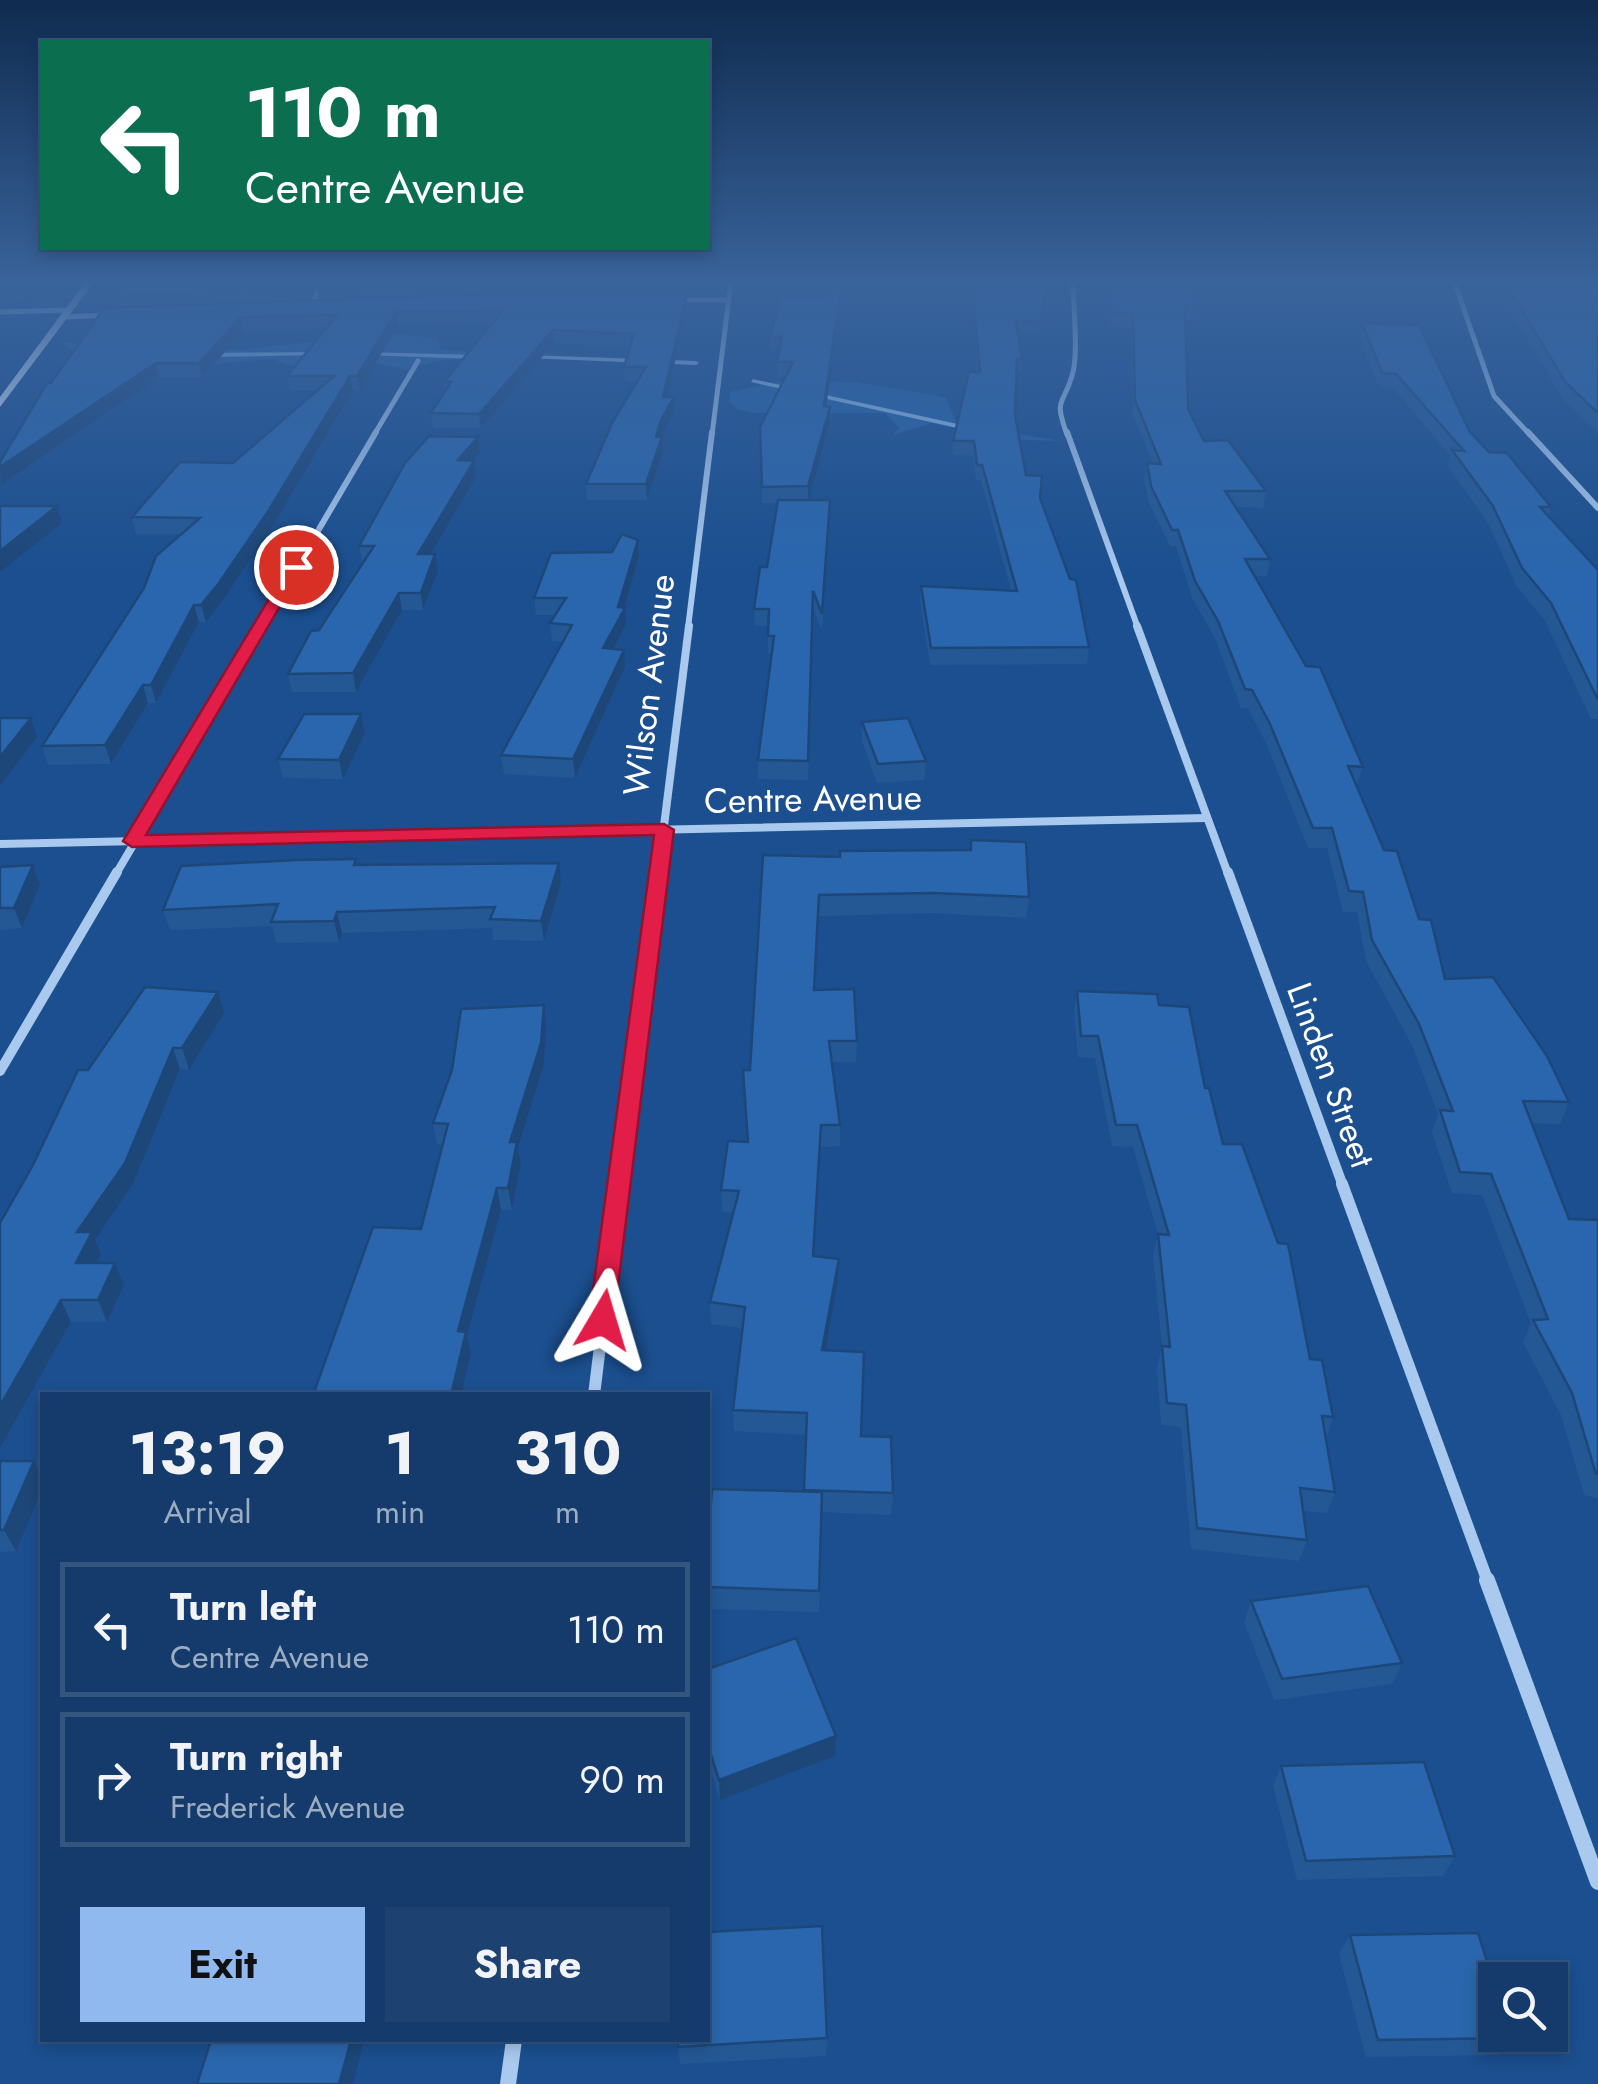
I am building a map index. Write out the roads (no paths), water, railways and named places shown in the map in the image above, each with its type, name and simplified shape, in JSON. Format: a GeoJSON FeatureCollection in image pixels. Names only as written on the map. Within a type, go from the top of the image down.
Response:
{"type":"FeatureCollection","features":[{"type":"Feature","properties":{"kind":"street"},"geometry":{"type":"LineString","coordinates":[[0,404],[19,378]]}},
{"type":"Feature","properties":{"kind":"street"},"geometry":{"type":"LineString","coordinates":[[0,1071],[408,378]]}},
{"type":"Feature","properties":{"kind":"street","name":"Wilson Avenue"},"geometry":{"type":"LineString","coordinates":[[594,1392],[719,378]]}},
{"type":"Feature","properties":{"kind":"street","name":"Linden Street"},"geometry":{"type":"LineString","coordinates":[[1071,378],[1060,396],[1059,412],[1598,1882]]}},
{"type":"Feature","properties":{"kind":"street"},"geometry":{"type":"LineString","coordinates":[[1488,378],[1494,396],[1598,508]]}},
{"type":"Feature","properties":{"kind":"street","name":"Centre Avenue"},"geometry":{"type":"LineString","coordinates":[[0,844],[1208,818]]}},
{"type":"Feature","properties":{"kind":"street"},"geometry":{"type":"LineString","coordinates":[[508,2084],[514,2042]]}},
{"type":"Feature","properties":{"kind":"waterway"},"geometry":{"type":"LineString","coordinates":[[753,381],[971,429]]}}]}
